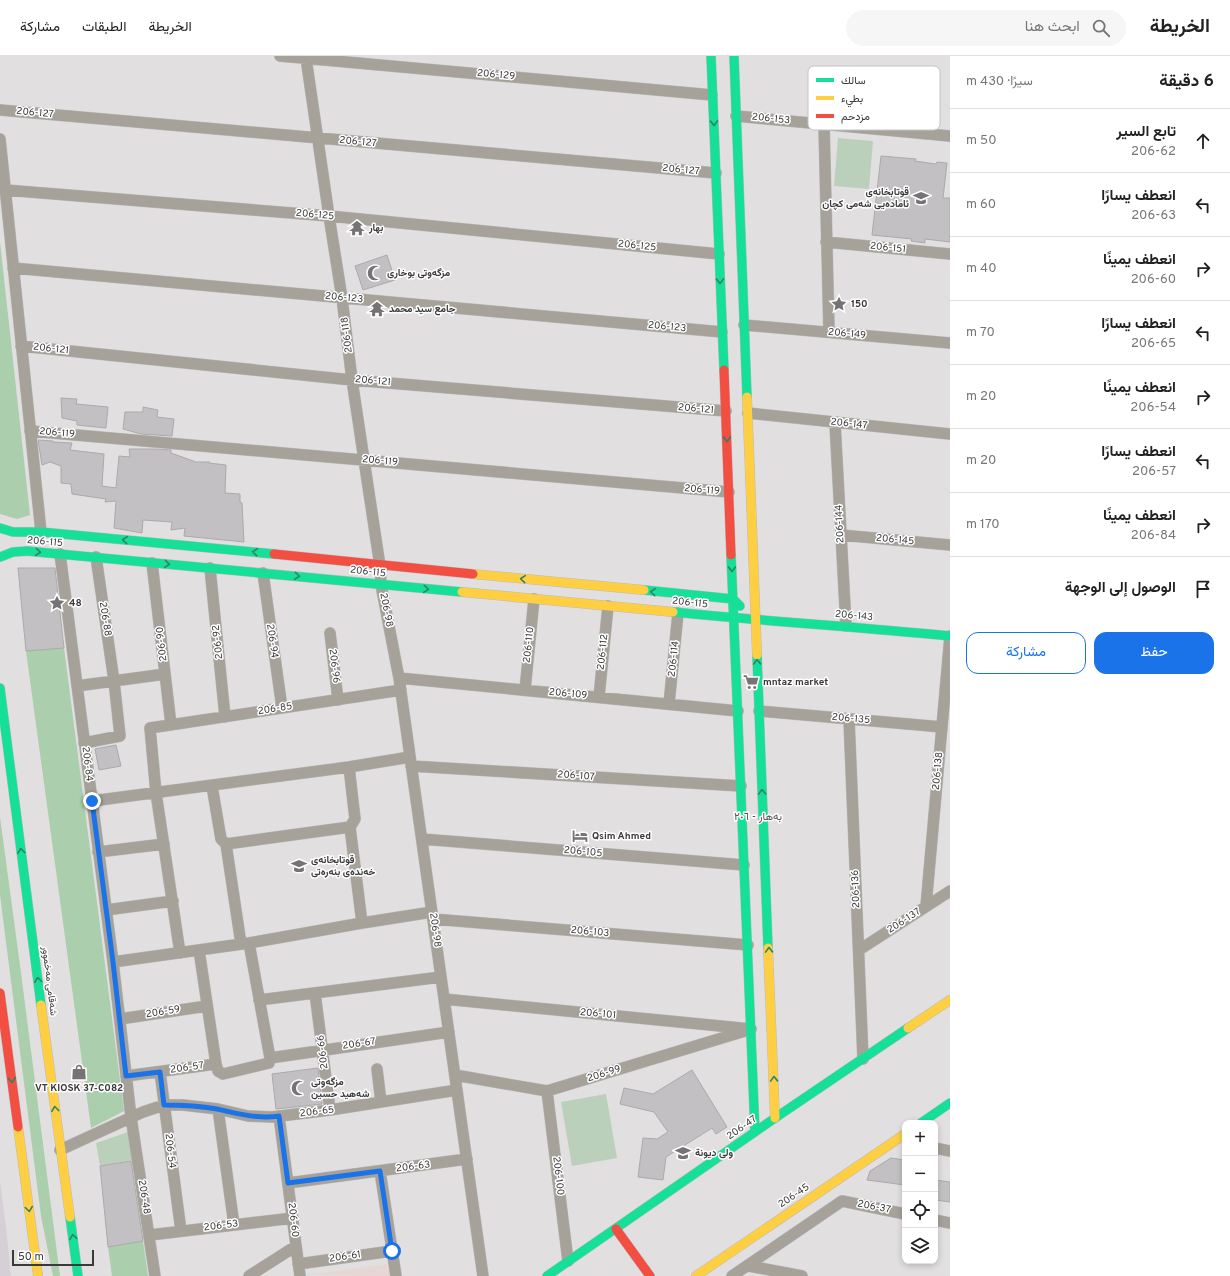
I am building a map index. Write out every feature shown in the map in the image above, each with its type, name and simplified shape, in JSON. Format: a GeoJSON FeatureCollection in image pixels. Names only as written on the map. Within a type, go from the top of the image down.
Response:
{"type":"FeatureCollection","features":[{"type":"Feature","properties":{"kind":"main road"},"geometry":{"type":"LineString","coordinates":[[711,56],[755,1132]]}},
{"type":"Feature","properties":{"kind":"main road"},"geometry":{"type":"LineString","coordinates":[[734,56],[775,1118]]}},
{"type":"Feature","properties":{"kind":"main road","name":"206-115"},"geometry":{"type":"LineString","coordinates":[[0,528],[5,530],[18,541],[60,554],[756,620]]}},
{"type":"Feature","properties":{"kind":"main road","name":"206-115"},"geometry":{"type":"LineString","coordinates":[[0,557],[9,552],[18,541],[40,532],[733,599]]}},
{"type":"Feature","properties":{"kind":"main road"},"geometry":{"type":"LineString","coordinates":[[733,599],[756,620]]}},
{"type":"Feature","properties":{"kind":"main road","name":"206-143"},"geometry":{"type":"LineString","coordinates":[[756,620],[846,626],[950,636]]}},
{"type":"Feature","properties":{"kind":"main road","name":"شەقامی مەخموور"},"geometry":{"type":"LineString","coordinates":[[0,688],[60,1150],[78,1276]]}},
{"type":"Feature","properties":{"kind":"main road"},"geometry":{"type":"LineString","coordinates":[[0,993],[38,1276]]}},
{"type":"Feature","properties":{"kind":"main road","name":"206-47"},"geometry":{"type":"LineString","coordinates":[[547,1276],[775,1118],[950,1000]]}},
{"type":"Feature","properties":{"kind":"main road"},"geometry":{"type":"LineString","coordinates":[[924,1120],[950,1103]]}},
{"type":"Feature","properties":{"kind":"main road","name":"206-45"},"geometry":{"type":"LineString","coordinates":[[696,1276],[902,1136]]}},
{"type":"Feature","properties":{"kind":"main road"},"geometry":{"type":"LineString","coordinates":[[616,1229],[650,1276]]}},
{"type":"Feature","properties":{"kind":"street","name":"206-129"},"geometry":{"type":"LineString","coordinates":[[280,56],[307,57],[712,94]]}},
{"type":"Feature","properties":{"kind":"street","name":"206-118"},"geometry":{"type":"LineString","coordinates":[[307,57],[342,298],[352,380],[380,566]]}},
{"type":"Feature","properties":{"kind":"street","name":"206-127"},"geometry":{"type":"LineString","coordinates":[[0,110],[716,173]]}},
{"type":"Feature","properties":{"kind":"street","name":"206-153"},"geometry":{"type":"LineString","coordinates":[[736,116],[808,123]]}},
{"type":"Feature","properties":{"kind":"street"},"geometry":{"type":"LineString","coordinates":[[824,130],[829,332]]}},
{"type":"Feature","properties":{"kind":"street","name":"206-153"},"geometry":{"type":"LineString","coordinates":[[887,130],[950,136]]}},
{"type":"Feature","properties":{"kind":"street"},"geometry":{"type":"LineString","coordinates":[[0,139],[40,532]]}},
{"type":"Feature","properties":{"kind":"street","name":"206-125"},"geometry":{"type":"LineString","coordinates":[[5,190],[329,216],[719,254]]}},
{"type":"Feature","properties":{"kind":"street","name":"206-151"},"geometry":{"type":"LineString","coordinates":[[826,242],[950,254]]}},
{"type":"Feature","properties":{"kind":"street","name":"206-123"},"geometry":{"type":"LineString","coordinates":[[13,268],[722,332]]}},
{"type":"Feature","properties":{"kind":"street","name":"206-149"},"geometry":{"type":"LineString","coordinates":[[744,325],[950,343]]}},
{"type":"Feature","properties":{"kind":"street","name":"206-121"},"geometry":{"type":"LineString","coordinates":[[21,346],[352,380],[726,411]]}},
{"type":"Feature","properties":{"kind":"street","name":"206-147"},"geometry":{"type":"LineString","coordinates":[[748,413],[950,434]]}},
{"type":"Feature","properties":{"kind":"street","name":"206-144"},"geometry":{"type":"LineString","coordinates":[[835,422],[846,626]]}},
{"type":"Feature","properties":{"kind":"street","name":"206-119"},"geometry":{"type":"LineString","coordinates":[[30,431],[729,492]]}},
{"type":"Feature","properties":{"kind":"street","name":"206-145"},"geometry":{"type":"LineString","coordinates":[[841,535],[950,545]]}},
{"type":"Feature","properties":{"kind":"street","name":"206-84"},"geometry":{"type":"LineString","coordinates":[[60,554],[113,962],[131,1117]]}},
{"type":"Feature","properties":{"kind":"street","name":"206-88"},"geometry":{"type":"LineString","coordinates":[[84,743],[120,736],[114,681],[96,558]]}},
{"type":"Feature","properties":{"kind":"street","name":"206-90"},"geometry":{"type":"LineString","coordinates":[[152,563],[171,725]]}},
{"type":"Feature","properties":{"kind":"street","name":"206-98"},"geometry":{"type":"LineString","coordinates":[[380,566],[381,584],[401,690],[483,1276]]}},
{"type":"Feature","properties":{"kind":"street","name":"206-92"},"geometry":{"type":"LineString","coordinates":[[210,568],[225,717]]}},
{"type":"Feature","properties":{"kind":"street","name":"206-94"},"geometry":{"type":"LineString","coordinates":[[263,573],[282,708]]}},
{"type":"Feature","properties":{"kind":"street","name":"206-110"},"geometry":{"type":"LineString","coordinates":[[525,690],[534,599]]}},
{"type":"Feature","properties":{"kind":"street","name":"206-112"},"geometry":{"type":"LineString","coordinates":[[598,697],[608,606]]}},
{"type":"Feature","properties":{"kind":"street","name":"206-114"},"geometry":{"type":"LineString","coordinates":[[669,704],[678,613]]}},
{"type":"Feature","properties":{"kind":"street","name":"206-96"},"geometry":{"type":"LineString","coordinates":[[330,633],[338,700]]}},
{"type":"Feature","properties":{"kind":"street","name":"206-138"},"geometry":{"type":"LineString","coordinates":[[926,906],[950,636]]}},
{"type":"Feature","properties":{"kind":"street"},"geometry":{"type":"LineString","coordinates":[[77,686],[165,674]]}},
{"type":"Feature","properties":{"kind":"street","name":"206-109"},"geometry":{"type":"LineString","coordinates":[[399,678],[738,711]]}},
{"type":"Feature","properties":{"kind":"street","name":"206-85"},"geometry":{"type":"LineString","coordinates":[[156,793],[150,728],[401,690]]}},
{"type":"Feature","properties":{"kind":"street","name":"206-135"},"geometry":{"type":"LineString","coordinates":[[759,711],[942,727]]}},
{"type":"Feature","properties":{"kind":"street","name":"206-136"},"geometry":{"type":"LineString","coordinates":[[850,719],[863,1059]]}},
{"type":"Feature","properties":{"kind":"street","name":"206-107"},"geometry":{"type":"LineString","coordinates":[[92,801],[349,767],[411,762],[741,786]]}},
{"type":"Feature","properties":{"kind":"street"},"geometry":{"type":"LineString","coordinates":[[349,767],[355,819],[350,827],[362,923]]}},
{"type":"Feature","properties":{"kind":"street"},"geometry":{"type":"LineString","coordinates":[[212,786],[221,839],[226,844],[245,944],[259,1000],[267,1061]]}},
{"type":"Feature","properties":{"kind":"street"},"geometry":{"type":"LineString","coordinates":[[156,793],[180,953]]}},
{"type":"Feature","properties":{"kind":"street"},"geometry":{"type":"LineString","coordinates":[[226,844],[350,827]]}},
{"type":"Feature","properties":{"kind":"street","name":"206-105"},"geometry":{"type":"LineString","coordinates":[[422,839],[744,865]]}},
{"type":"Feature","properties":{"kind":"street"},"geometry":{"type":"LineString","coordinates":[[98,852],[164,844]]}},
{"type":"Feature","properties":{"kind":"street","name":"206-137"},"geometry":{"type":"LineString","coordinates":[[859,950],[950,891]]}},
{"type":"Feature","properties":{"kind":"street"},"geometry":{"type":"LineString","coordinates":[[106,910],[173,901]]}},
{"type":"Feature","properties":{"kind":"street","name":"206-103"},"geometry":{"type":"LineString","coordinates":[[113,962],[245,944],[362,923],[433,915],[748,945]]}},
{"type":"Feature","properties":{"kind":"street"},"geometry":{"type":"LineString","coordinates":[[199,950],[216,1064]]}},
{"type":"Feature","properties":{"kind":"street"},"geometry":{"type":"LineString","coordinates":[[259,1000],[441,977]]}},
{"type":"Feature","properties":{"kind":"street","name":"206-66"},"geometry":{"type":"LineString","coordinates":[[315,993],[330,1110]]}},
{"type":"Feature","properties":{"kind":"street","name":"206-101"},"geometry":{"type":"LineString","coordinates":[[444,999],[751,1029]]}},
{"type":"Feature","properties":{"kind":"street","name":"206-59"},"geometry":{"type":"LineString","coordinates":[[120,1019],[207,1006]]}},
{"type":"Feature","properties":{"kind":"street","name":"206-99"},"geometry":{"type":"LineString","coordinates":[[455,1075],[548,1091],[751,1029]]}},
{"type":"Feature","properties":{"kind":"street","name":"206-67"},"geometry":{"type":"LineString","coordinates":[[267,1061],[322,1050],[449,1032]]}},
{"type":"Feature","properties":{"kind":"street","name":"206-57"},"geometry":{"type":"LineString","coordinates":[[126,1076],[216,1064],[218,1071],[223,1074],[267,1061]]}},
{"type":"Feature","properties":{"kind":"street"},"geometry":{"type":"LineString","coordinates":[[377,1069],[381,1102]]}},
{"type":"Feature","properties":{"kind":"street","name":"206-54"},"geometry":{"type":"LineString","coordinates":[[160,1072],[181,1231]]}},
{"type":"Feature","properties":{"kind":"street","name":"206-65"},"geometry":{"type":"LineString","coordinates":[[60,1150],[142,1112],[164,1105],[183,1105],[218,1109],[248,1116],[272,1117],[330,1110],[457,1090]]}},
{"type":"Feature","properties":{"kind":"street","name":"206-100"},"geometry":{"type":"LineString","coordinates":[[548,1091],[568,1261]]}},
{"type":"Feature","properties":{"kind":"street"},"geometry":{"type":"LineString","coordinates":[[218,1109],[234,1225]]}},
{"type":"Feature","properties":{"kind":"street","name":"206-60"},"geometry":{"type":"LineString","coordinates":[[279,1116],[300,1276]]}},
{"type":"Feature","properties":{"kind":"street","name":"206-48"},"geometry":{"type":"LineString","coordinates":[[131,1117],[155,1276]]}},
{"type":"Feature","properties":{"kind":"street"},"geometry":{"type":"LineString","coordinates":[[938,1149],[950,1151]]}},
{"type":"Feature","properties":{"kind":"street","name":"206-63"},"geometry":{"type":"LineString","coordinates":[[288,1183],[467,1160]]}},
{"type":"Feature","properties":{"kind":"street"},"geometry":{"type":"LineString","coordinates":[[380,1171],[396,1276]]}},
{"type":"Feature","properties":{"kind":"street","name":"206-37"},"geometry":{"type":"LineString","coordinates":[[749,1266],[842,1201],[902,1213]]}},
{"type":"Feature","properties":{"kind":"street","name":"206-53"},"geometry":{"type":"LineString","coordinates":[[150,1235],[292,1218]]}},
{"type":"Feature","properties":{"kind":"street"},"geometry":{"type":"LineString","coordinates":[[938,1221],[950,1223]]}},
{"type":"Feature","properties":{"kind":"street"},"geometry":{"type":"LineString","coordinates":[[249,1276],[296,1246]]}},
{"type":"Feature","properties":{"kind":"street","name":"206-61"},"geometry":{"type":"LineString","coordinates":[[298,1264],[392,1251]]}},
{"type":"Feature","properties":{"kind":"street"},"geometry":{"type":"LineString","coordinates":[[732,1276],[749,1266],[802,1276]]}},
{"type":"Feature","properties":{"kind":"shaded area"},"geometry":{"type":"Polygon","coordinates":[[[0,1181],[6,1227],[11,1276],[0,1276],[0,1181]]]}},
{"type":"Feature","properties":{"kind":"shaded area"},"geometry":{"type":"Polygon","coordinates":[[[387,1264],[390,1276],[307,1275],[387,1264]]]}},
{"type":"Feature","properties":{"kind":"green space"},"geometry":{"type":"Polygon","coordinates":[[[838,138],[873,141],[869,189],[834,186],[838,138]]]}},
{"type":"Feature","properties":{"kind":"green space"},"geometry":{"type":"Polygon","coordinates":[[[0,242],[30,515],[17,519],[0,514],[0,242]]]}},
{"type":"Feature","properties":{"kind":"green space"},"geometry":{"type":"Polygon","coordinates":[[[64,648],[124,1111],[91,1128],[26,651],[64,648]]]}},
{"type":"Feature","properties":{"kind":"green space"},"geometry":{"type":"Polygon","coordinates":[[[0,817],[60,1276],[53,1276],[41,1216],[0,895],[0,817]]]}},
{"type":"Feature","properties":{"kind":"green space"},"geometry":{"type":"Polygon","coordinates":[[[606,1094],[617,1158],[572,1166],[561,1102],[606,1094]]]}},
{"type":"Feature","properties":{"kind":"green space"},"geometry":{"type":"Polygon","coordinates":[[[128,1132],[132,1160],[100,1166],[96,1143],[128,1132]]]}},
{"type":"Feature","properties":{"kind":"green space"},"geometry":{"type":"Polygon","coordinates":[[[143,1241],[148,1276],[112,1276],[108,1247],[143,1241]]]}},
{"type":"Feature","properties":{"kind":"building"},"geometry":{"type":"Polygon","coordinates":[[[881,156],[916,159],[915,161],[936,164],[937,162],[947,163],[943,198],[950,198],[950,242],[925,239],[925,243],[911,241],[912,239],[872,235],[881,156]]]}},
{"type":"Feature","properties":{"kind":"building","name":"مزگەوتی بوخاری"},"geometry":{"type":"Polygon","coordinates":[[[387,255],[395,280],[363,290],[355,266],[387,255]]]}},
{"type":"Feature","properties":{"kind":"building"},"geometry":{"type":"Polygon","coordinates":[[[61,398],[77,399],[76,404],[108,407],[106,428],[77,425],[77,421],[62,418],[61,398]]]}},
{"type":"Feature","properties":{"kind":"building"},"geometry":{"type":"Polygon","coordinates":[[[143,407],[158,410],[157,417],[174,419],[172,436],[141,434],[123,429],[125,412],[143,412],[143,407]]]}},
{"type":"Feature","properties":{"kind":"building"},"geometry":{"type":"Polygon","coordinates":[[[38,440],[72,443],[70,450],[104,454],[102,486],[116,488],[119,456],[130,457],[129,449],[171,450],[171,453],[196,462],[210,462],[209,463],[226,465],[225,493],[240,494],[240,502],[242,503],[244,542],[184,536],[185,528],[171,530],[172,522],[143,520],[142,533],[114,528],[116,501],[105,502],[106,499],[72,494],[71,484],[61,483],[61,466],[50,462],[42,465],[38,440]]]}},
{"type":"Feature","properties":{"kind":"building"},"geometry":{"type":"Polygon","coordinates":[[[18,568],[55,568],[64,648],[26,651],[18,568]]]}},
{"type":"Feature","properties":{"kind":"building"},"geometry":{"type":"Polygon","coordinates":[[[116,745],[121,766],[99,770],[95,749],[116,745]]]}},
{"type":"Feature","properties":{"kind":"building","name":"مزگەوتی شەهید حسين"},"geometry":{"type":"Polygon","coordinates":[[[318,1068],[322,1104],[276,1109],[272,1074],[318,1068]]]}},
{"type":"Feature","properties":{"kind":"building"},"geometry":{"type":"Polygon","coordinates":[[[692,1070],[727,1127],[716,1134],[712,1128],[666,1157],[663,1180],[638,1177],[643,1138],[657,1139],[668,1132],[654,1112],[620,1104],[624,1088],[653,1094],[692,1070]]]}},
{"type":"Feature","properties":{"kind":"building"},"geometry":{"type":"Polygon","coordinates":[[[891,1158],[902,1160],[902,1185],[867,1180],[870,1171],[891,1158]]]}},
{"type":"Feature","properties":{"kind":"building"},"geometry":{"type":"Polygon","coordinates":[[[131,1161],[143,1241],[108,1247],[100,1166],[131,1161]]]}},
{"type":"Feature","properties":{"kind":"building"},"geometry":{"type":"Polygon","coordinates":[[[938,1180],[950,1182],[950,1202],[938,1200],[938,1180]]]}},
{"type":"Feature","properties":{"kind":"traffic: fast"},"geometry":{"type":"LineString","coordinates":[[711,56],[724,370]]}},
{"type":"Feature","properties":{"kind":"traffic: fast"},"geometry":{"type":"LineString","coordinates":[[734,56],[747,397]]}},
{"type":"Feature","properties":{"kind":"traffic: fast"},"geometry":{"type":"LineString","coordinates":[[0,528],[13,532],[41,532],[274,554]]}},
{"type":"Feature","properties":{"kind":"traffic: fast"},"geometry":{"type":"LineString","coordinates":[[0,557],[13,552],[27,551],[462,592]]}},
{"type":"Feature","properties":{"kind":"traffic: fast"},"geometry":{"type":"LineString","coordinates":[[731,555],[755,1132]]}},
{"type":"Feature","properties":{"kind":"traffic: fast"},"geometry":{"type":"LineString","coordinates":[[644,590],[733,599],[740,606]]}},
{"type":"Feature","properties":{"kind":"traffic: fast"},"geometry":{"type":"LineString","coordinates":[[673,612],[950,636]]}},
{"type":"Feature","properties":{"kind":"traffic: fast"},"geometry":{"type":"LineString","coordinates":[[757,655],[768,948]]}},
{"type":"Feature","properties":{"kind":"traffic: fast"},"geometry":{"type":"LineString","coordinates":[[0,688],[41,1005]]}},
{"type":"Feature","properties":{"kind":"traffic: fast"},"geometry":{"type":"LineString","coordinates":[[547,1276],[908,1028]]}},
{"type":"Feature","properties":{"kind":"traffic: fast"},"geometry":{"type":"LineString","coordinates":[[925,1120],[950,1103]]}},
{"type":"Feature","properties":{"kind":"traffic: fast"},"geometry":{"type":"LineString","coordinates":[[70,1217],[78,1276]]}},
{"type":"Feature","properties":{"kind":"traffic: slow"},"geometry":{"type":"LineString","coordinates":[[747,397],[757,655]]}},
{"type":"Feature","properties":{"kind":"traffic: slow"},"geometry":{"type":"LineString","coordinates":[[473,574],[644,590]]}},
{"type":"Feature","properties":{"kind":"traffic: slow"},"geometry":{"type":"LineString","coordinates":[[462,592],[673,612]]}},
{"type":"Feature","properties":{"kind":"traffic: slow"},"geometry":{"type":"LineString","coordinates":[[768,948],[775,1118]]}},
{"type":"Feature","properties":{"kind":"traffic: slow"},"geometry":{"type":"LineString","coordinates":[[908,1028],[950,1000]]}},
{"type":"Feature","properties":{"kind":"traffic: slow"},"geometry":{"type":"LineString","coordinates":[[41,1005],[70,1217]]}},
{"type":"Feature","properties":{"kind":"traffic: slow"},"geometry":{"type":"LineString","coordinates":[[18,1127],[38,1276]]}},
{"type":"Feature","properties":{"kind":"traffic: slow"},"geometry":{"type":"LineString","coordinates":[[696,1276],[902,1136]]}},
{"type":"Feature","properties":{"kind":"traffic: jam"},"geometry":{"type":"LineString","coordinates":[[724,370],[731,555]]}},
{"type":"Feature","properties":{"kind":"traffic: jam"},"geometry":{"type":"LineString","coordinates":[[274,554],[473,574]]}},
{"type":"Feature","properties":{"kind":"traffic: jam"},"geometry":{"type":"LineString","coordinates":[[0,993],[18,1127]]}},
{"type":"Feature","properties":{"kind":"traffic: jam"},"geometry":{"type":"LineString","coordinates":[[616,1229],[650,1276]]}},
{"type":"Feature","properties":{"kind":"place","name":"قوتابخانەی ئامادەیی شەمی کچان"},"geometry":{"type":"Point","coordinates":[921,198]}},
{"type":"Feature","properties":{"kind":"place","name":"بهار"},"geometry":{"type":"Point","coordinates":[357,228]}},
{"type":"Feature","properties":{"kind":"place","name":"مزگەوتی بوخاری"},"geometry":{"type":"Point","coordinates":[375,273]}},
{"type":"Feature","properties":{"kind":"place","name":"150"},"geometry":{"type":"Point","coordinates":[839,304]}},
{"type":"Feature","properties":{"kind":"place","name":"جامع سيد محمد"},"geometry":{"type":"Point","coordinates":[377,309]}},
{"type":"Feature","properties":{"kind":"place","name":"48"},"geometry":{"type":"Point","coordinates":[57,603]}},
{"type":"Feature","properties":{"kind":"place","name":"mntaz market"},"geometry":{"type":"Point","coordinates":[751,682]}},
{"type":"Feature","properties":{"kind":"place","name":"Qsim Ahmed"},"geometry":{"type":"Point","coordinates":[580,836]}},
{"type":"Feature","properties":{"kind":"place","name":"قوتابخانەی خەندەی بنەرەتی"},"geometry":{"type":"Point","coordinates":[299,866]}},
{"type":"Feature","properties":{"kind":"place","name":"VT KIOSK 37-C082"},"geometry":{"type":"Point","coordinates":[79,1072]}},
{"type":"Feature","properties":{"kind":"place","name":"مزگەوتی شەهید حسين"},"geometry":{"type":"Point","coordinates":[299,1088]}},
{"type":"Feature","properties":{"kind":"place","name":"ولی دیونة"},"geometry":{"type":"Point","coordinates":[683,1153]}},
{"type":"Feature","properties":{"kind":"district","name":"بەهار - ٢٠٦"},"geometry":{"type":"Point","coordinates":[758,817]}},
{"type":"Feature","properties":{"kind":"route"},"geometry":{"type":"LineString","coordinates":[[92,801],[126,1076],[160,1072],[164,1105],[183,1105],[218,1109],[248,1116],[279,1116],[288,1183],[380,1171],[392,1251]]}}]}
